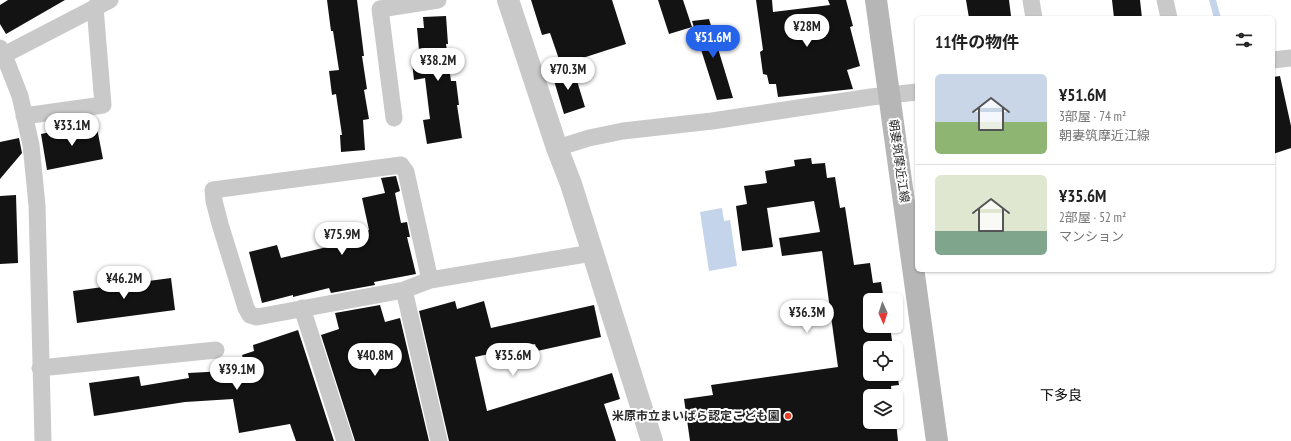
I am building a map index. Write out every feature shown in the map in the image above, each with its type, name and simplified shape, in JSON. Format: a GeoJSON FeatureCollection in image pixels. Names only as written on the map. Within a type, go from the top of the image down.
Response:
{"type":"FeatureCollection","features":[{"type":"Feature","properties":{"kind":"main road","name":"朝妻筑摩近江線"},"geometry":{"type":"LineString","coordinates":[[876,0],[937,441]]}},
{"type":"Feature","properties":{"kind":"street"},"geometry":{"type":"LineString","coordinates":[[394,118],[380,9],[438,0]]}},
{"type":"Feature","properties":{"kind":"street"},"geometry":{"type":"LineString","coordinates":[[508,0],[557,148],[571,184],[652,441]]}},
{"type":"Feature","properties":{"kind":"street"},"geometry":{"type":"LineString","coordinates":[[1031,0],[1034,16]]}},
{"type":"Feature","properties":{"kind":"street"},"geometry":{"type":"LineString","coordinates":[[1165,0],[1169,16]]}},
{"type":"Feature","properties":{"kind":"street"},"geometry":{"type":"LineString","coordinates":[[24,116],[103,106],[103,3],[2,51],[20,96],[24,116],[31,145],[37,205],[42,441]]}},
{"type":"Feature","properties":{"kind":"street"},"geometry":{"type":"LineString","coordinates":[[1275,60],[1291,58]]}},
{"type":"Feature","properties":{"kind":"street"},"geometry":{"type":"LineString","coordinates":[[557,148],[589,138],[623,131],[712,121],[915,92]]}},
{"type":"Feature","properties":{"kind":"street"},"geometry":{"type":"LineString","coordinates":[[430,280],[406,172],[401,165],[213,190],[220,224],[246,308],[250,315],[257,317],[404,290],[430,280],[592,253]]}},
{"type":"Feature","properties":{"kind":"street"},"geometry":{"type":"LineString","coordinates":[[404,290],[439,441]]}},
{"type":"Feature","properties":{"kind":"street"},"geometry":{"type":"LineString","coordinates":[[302,308],[345,441]]}},
{"type":"Feature","properties":{"kind":"street"},"geometry":{"type":"LineString","coordinates":[[40,368],[216,350]]}},
{"type":"Feature","properties":{"kind":"water"},"geometry":{"type":"Polygon","coordinates":[[[1209,0],[1216,0],[1220,16],[1213,16],[1209,0]]]}},
{"type":"Feature","properties":{"kind":"water"},"geometry":{"type":"Polygon","coordinates":[[[722,208],[724,221],[730,220],[737,266],[709,271],[700,212],[722,208]]]}},
{"type":"Feature","properties":{"kind":"building"},"geometry":{"type":"Polygon","coordinates":[[[8,0],[65,0],[6,34],[0,24],[0,5],[8,0]]]}},
{"type":"Feature","properties":{"kind":"building"},"geometry":{"type":"Polygon","coordinates":[[[327,0],[357,0],[364,56],[362,56],[367,89],[364,90],[369,119],[363,120],[365,150],[341,152],[340,135],[342,135],[336,94],[332,95],[329,71],[339,70],[333,31],[331,31],[327,0]]]}},
{"type":"Feature","properties":{"kind":"building"},"geometry":{"type":"Polygon","coordinates":[[[531,0],[612,0],[626,44],[561,65],[550,33],[542,35],[531,0]]]}},
{"type":"Feature","properties":{"kind":"building"},"geometry":{"type":"Polygon","coordinates":[[[658,0],[683,0],[692,27],[669,34],[658,0]]]}},
{"type":"Feature","properties":{"kind":"building"},"geometry":{"type":"Polygon","coordinates":[[[756,0],[772,0],[773,12],[830,5],[828,0],[846,0],[853,26],[850,27],[860,66],[847,70],[853,89],[778,97],[776,84],[769,84],[767,75],[763,74],[760,52],[763,50],[756,0]]]}},
{"type":"Feature","properties":{"kind":"building"},"geometry":{"type":"Polygon","coordinates":[[[966,0],[1009,0],[1011,16],[969,16],[966,0]]]}},
{"type":"Feature","properties":{"kind":"building"},"geometry":{"type":"Polygon","coordinates":[[[1112,0],[1140,0],[1142,16],[1114,16],[1112,0]]]}},
{"type":"Feature","properties":{"kind":"building"},"geometry":{"type":"Polygon","coordinates":[[[446,16],[448,44],[446,44],[451,81],[456,81],[459,105],[457,105],[462,138],[427,144],[423,120],[430,119],[425,78],[414,80],[412,62],[420,61],[417,28],[424,28],[423,17],[446,16]]]}},
{"type":"Feature","properties":{"kind":"building"},"geometry":{"type":"Polygon","coordinates":[[[709,19],[733,98],[717,100],[692,21],[709,19]]]}},
{"type":"Feature","properties":{"kind":"building"},"geometry":{"type":"Polygon","coordinates":[[[573,68],[585,107],[564,114],[552,74],[573,68]]]}},
{"type":"Feature","properties":{"kind":"building"},"geometry":{"type":"Polygon","coordinates":[[[1280,76],[1291,126],[1291,148],[1275,153],[1275,77],[1280,76]]]}},
{"type":"Feature","properties":{"kind":"building"},"geometry":{"type":"Polygon","coordinates":[[[96,123],[103,159],[47,170],[41,134],[96,123]]]}},
{"type":"Feature","properties":{"kind":"building"},"geometry":{"type":"Polygon","coordinates":[[[19,138],[22,153],[0,179],[0,142],[19,138]]]}},
{"type":"Feature","properties":{"kind":"building"},"geometry":{"type":"Polygon","coordinates":[[[811,158],[812,164],[825,163],[827,178],[835,177],[840,208],[845,207],[854,265],[870,263],[873,283],[881,282],[883,293],[863,293],[863,333],[891,333],[892,341],[863,341],[863,381],[898,381],[899,385],[891,386],[891,389],[863,389],[863,429],[897,429],[898,441],[690,441],[684,399],[713,395],[711,385],[838,367],[822,251],[782,256],[779,238],[820,232],[814,201],[767,208],[773,247],[742,251],[736,206],[747,204],[744,186],[767,183],[765,171],[795,166],[794,160],[811,158]]]}},
{"type":"Feature","properties":{"kind":"building"},"geometry":{"type":"Polygon","coordinates":[[[396,176],[400,191],[395,193],[401,223],[407,222],[410,237],[407,237],[416,274],[374,282],[375,285],[331,293],[329,288],[262,303],[249,252],[277,245],[281,258],[333,245],[332,241],[367,234],[367,231],[369,230],[362,198],[385,193],[381,178],[396,176]]]}},
{"type":"Feature","properties":{"kind":"building"},"geometry":{"type":"Polygon","coordinates":[[[16,195],[18,263],[0,264],[0,196],[16,195]]]}},
{"type":"Feature","properties":{"kind":"building"},"geometry":{"type":"Polygon","coordinates":[[[171,278],[175,310],[77,323],[73,291],[171,278]]]}},
{"type":"Feature","properties":{"kind":"building"},"geometry":{"type":"Polygon","coordinates":[[[455,301],[457,309],[484,301],[491,328],[594,305],[601,337],[537,351],[535,344],[475,357],[487,411],[612,373],[620,399],[604,404],[616,441],[449,441],[419,311],[455,301]]]}},
{"type":"Feature","properties":{"kind":"building"},"geometry":{"type":"Polygon","coordinates":[[[380,305],[385,322],[400,318],[429,441],[355,441],[321,335],[339,329],[335,313],[380,305]]]}},
{"type":"Feature","properties":{"kind":"building"},"geometry":{"type":"Polygon","coordinates":[[[298,330],[334,441],[296,441],[290,424],[239,433],[233,399],[185,402],[94,416],[89,383],[139,376],[141,386],[189,378],[188,373],[226,371],[245,364],[242,355],[254,351],[253,345],[298,330]]]}},
{"type":"Feature","properties":{"kind":"place","name":"米原市立まいばら認定こども園"},"geometry":{"type":"Point","coordinates":[788,416]}},
{"type":"Feature","properties":{"kind":"district","name":"下多良"},"geometry":{"type":"Point","coordinates":[1061,395]}}]}
